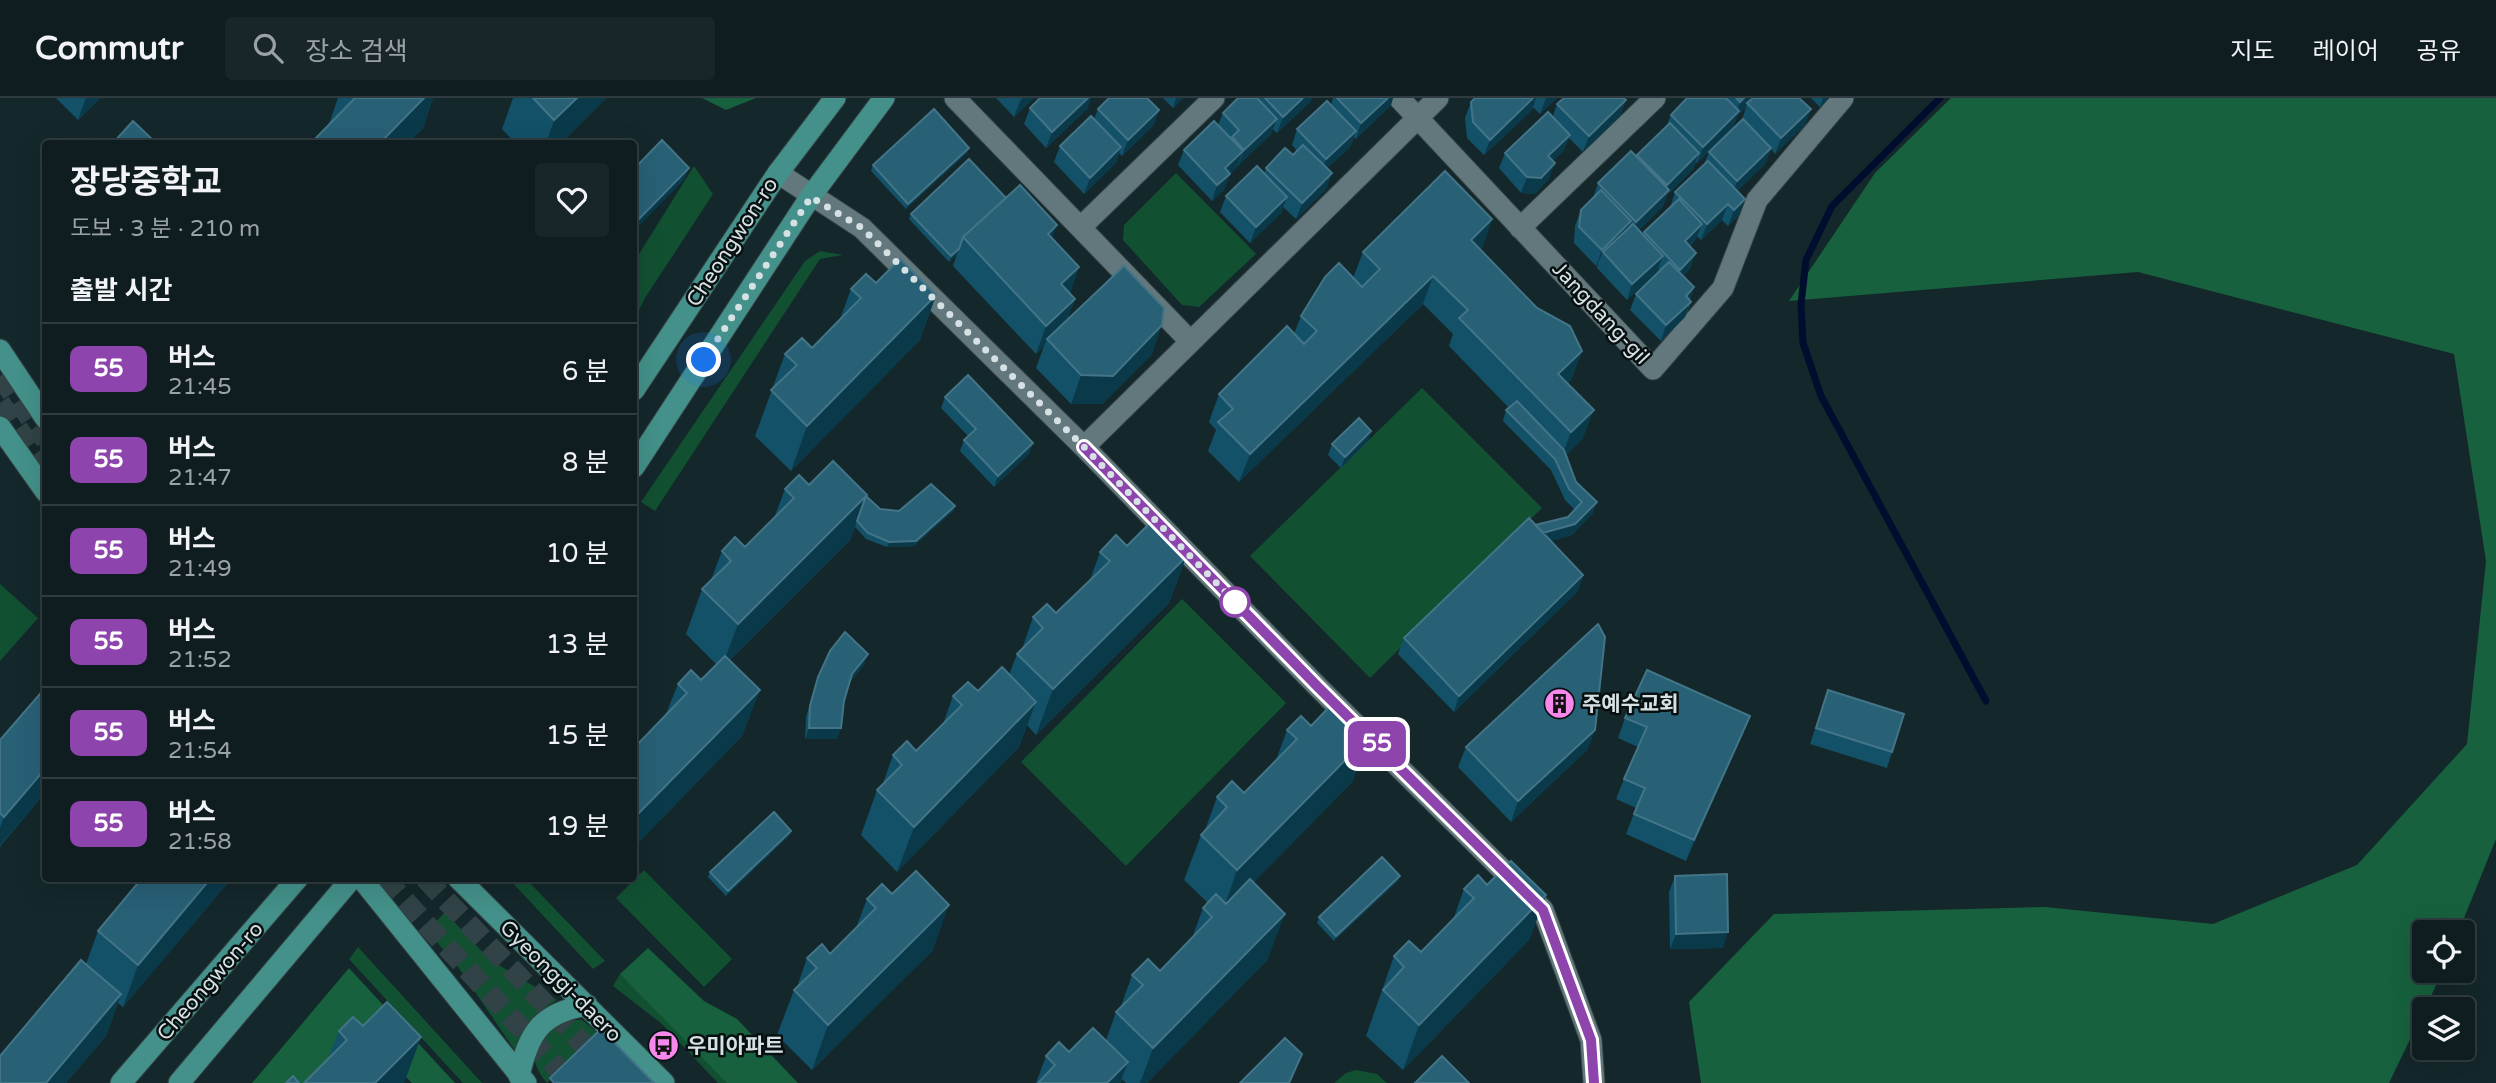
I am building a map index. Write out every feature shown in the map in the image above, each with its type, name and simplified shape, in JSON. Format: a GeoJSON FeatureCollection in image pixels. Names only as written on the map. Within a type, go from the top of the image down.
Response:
{"type":"FeatureCollection","features":[{"type":"Feature","properties":{"kind":"main road","name":"Cheongwon-ro"},"geometry":{"type":"LineString","coordinates":[[637,385],[778,173],[835,98]]}},
{"type":"Feature","properties":{"kind":"main road","name":"Cheongwon-ro"},"geometry":{"type":"LineString","coordinates":[[637,462],[811,197],[884,98]]}},
{"type":"Feature","properties":{"kind":"main road"},"geometry":{"type":"LineString","coordinates":[[0,350],[42,413]]}},
{"type":"Feature","properties":{"kind":"main road"},"geometry":{"type":"LineString","coordinates":[[0,427],[42,486]]}},
{"type":"Feature","properties":{"kind":"main road","name":"Cheongwon-ro"},"geometry":{"type":"LineString","coordinates":[[121,1083],[295,882]]}},
{"type":"Feature","properties":{"kind":"main road","name":"Cheongwon-ro"},"geometry":{"type":"LineString","coordinates":[[179,1083],[349,882]]}},
{"type":"Feature","properties":{"kind":"main road"},"geometry":{"type":"LineString","coordinates":[[364,882],[523,1079]]}},
{"type":"Feature","properties":{"kind":"main road","name":"Gyeonggi-daero"},"geometry":{"type":"LineString","coordinates":[[462,882],[664,1083]]}},
{"type":"Feature","properties":{"kind":"main road"},"geometry":{"type":"LineString","coordinates":[[523,1079],[525,1049],[538,1025],[562,1009],[587,1005]]}},
{"type":"Feature","properties":{"kind":"street"},"geometry":{"type":"LineString","coordinates":[[955,98],[1190,341]]}},
{"type":"Feature","properties":{"kind":"street"},"geometry":{"type":"LineString","coordinates":[[1081,227],[1214,98]]}},
{"type":"Feature","properties":{"kind":"street","name":"Jangdang-gil"},"geometry":{"type":"LineString","coordinates":[[1399,98],[1653,369],[1723,288],[1757,201],[1843,98]]}},
{"type":"Feature","properties":{"kind":"street"},"geometry":{"type":"LineString","coordinates":[[1084,447],[1438,98]]}},
{"type":"Feature","properties":{"kind":"street"},"geometry":{"type":"LineString","coordinates":[[1520,228],[1655,98]]}},
{"type":"Feature","properties":{"kind":"street"},"geometry":{"type":"LineString","coordinates":[[778,173],[862,228],[1084,447],[1309,678],[1543,910],[1591,1040],[1594,1083]]}},
{"type":"Feature","properties":{"kind":"green space"},"geometry":{"type":"Polygon","coordinates":[[[702,98],[756,98],[726,110],[702,98]]]}},
{"type":"Feature","properties":{"kind":"green space"},"geometry":{"type":"Polygon","coordinates":[[[1951,98],[2496,98],[2496,839],[2463,920],[2412,920],[2412,983],[2437,983],[2430,997],[2412,997],[2412,1035],[2389,1083],[1701,1083],[1689,1002],[1774,914],[2045,907],[2213,924],[2357,865],[2467,744],[2486,561],[2454,354],[2138,272],[1789,301],[1875,173],[1951,98]]]}},
{"type":"Feature","properties":{"kind":"green space"},"geometry":{"type":"Polygon","coordinates":[[[694,166],[713,194],[637,314],[637,257],[694,166]]]}},
{"type":"Feature","properties":{"kind":"green space"},"geometry":{"type":"Polygon","coordinates":[[[1176,173],[1256,254],[1199,307],[1182,305],[1123,240],[1124,225],[1176,173]]]}},
{"type":"Feature","properties":{"kind":"green space"},"geometry":{"type":"Polygon","coordinates":[[[820,251],[843,255],[820,259],[655,511],[641,502],[805,261],[820,251]]]}},
{"type":"Feature","properties":{"kind":"green space"},"geometry":{"type":"Polygon","coordinates":[[[1422,388],[1542,508],[1370,678],[1250,556],[1422,388]]]}},
{"type":"Feature","properties":{"kind":"green space"},"geometry":{"type":"Polygon","coordinates":[[[0,584],[38,618],[0,661],[0,584]]]}},
{"type":"Feature","properties":{"kind":"green space"},"geometry":{"type":"Polygon","coordinates":[[[1182,599],[1286,703],[1126,866],[1021,762],[1182,599]]]}},
{"type":"Feature","properties":{"kind":"green space"},"geometry":{"type":"Polygon","coordinates":[[[644,870],[732,959],[704,987],[616,898],[632,882],[637,882],[637,877],[644,870]]]}},
{"type":"Feature","properties":{"kind":"green space"},"geometry":{"type":"Polygon","coordinates":[[[512,882],[529,882],[605,961],[593,969],[512,882]]]}},
{"type":"Feature","properties":{"kind":"green space"},"geometry":{"type":"Polygon","coordinates":[[[445,912],[489,959],[557,1000],[532,1022],[516,1052],[456,964],[427,931],[445,912]]]}},
{"type":"Feature","properties":{"kind":"green space"},"geometry":{"type":"Polygon","coordinates":[[[358,947],[482,1083],[463,1083],[349,959],[358,947]]]}},
{"type":"Feature","properties":{"kind":"green space"},"geometry":{"type":"Polygon","coordinates":[[[648,948],[704,1001],[737,1019],[798,1083],[727,1083],[620,974],[648,948]]]}},
{"type":"Feature","properties":{"kind":"green space"},"geometry":{"type":"Polygon","coordinates":[[[349,968],[455,1083],[412,1083],[360,1032],[309,1083],[252,1083],[349,968]]]}},
{"type":"Feature","properties":{"kind":"green space"},"geometry":{"type":"Polygon","coordinates":[[[620,974],[661,1010],[731,1083],[718,1083],[662,1024],[613,986],[620,974]]]}},
{"type":"Feature","properties":{"kind":"green space"},"geometry":{"type":"Polygon","coordinates":[[[562,1019],[582,1020],[599,1034],[547,1083],[536,1064],[535,1047],[545,1032],[562,1019]]]}},
{"type":"Feature","properties":{"kind":"green space"},"geometry":{"type":"Polygon","coordinates":[[[1356,1070],[1377,1074],[1387,1083],[1334,1083],[1346,1073],[1356,1070]]]}},
{"type":"Feature","properties":{"kind":"building"},"geometry":{"type":"Polygon","coordinates":[[[355,98],[424,98],[383,140],[314,140],[355,98]]]}},
{"type":"Feature","properties":{"kind":"building"},"geometry":{"type":"Polygon","coordinates":[[[533,98],[577,98],[554,120],[533,98]]]}},
{"type":"Feature","properties":{"kind":"building"},"geometry":{"type":"Polygon","coordinates":[[[1040,98],[1088,98],[1052,132],[1030,108],[1040,98]]]}},
{"type":"Feature","properties":{"kind":"building"},"geometry":{"type":"Polygon","coordinates":[[[1109,98],[1147,98],[1159,110],[1128,140],[1098,109],[1109,98]]]}},
{"type":"Feature","properties":{"kind":"building"},"geometry":{"type":"Polygon","coordinates":[[[1238,98],[1257,98],[1277,119],[1244,150],[1232,137],[1239,130],[1223,113],[1238,98]]]}},
{"type":"Feature","properties":{"kind":"building"},"geometry":{"type":"Polygon","coordinates":[[[1265,98],[1303,98],[1283,117],[1265,98]]]}},
{"type":"Feature","properties":{"kind":"building"},"geometry":{"type":"Polygon","coordinates":[[[1337,98],[1388,98],[1361,123],[1337,98]]]}},
{"type":"Feature","properties":{"kind":"building"},"geometry":{"type":"Polygon","coordinates":[[[1475,98],[1533,98],[1490,140],[1473,122],[1471,102],[1475,98]]]}},
{"type":"Feature","properties":{"kind":"building"},"geometry":{"type":"Polygon","coordinates":[[[1564,98],[1626,100],[1589,136],[1557,104],[1564,98]]]}},
{"type":"Feature","properties":{"kind":"building"},"geometry":{"type":"Polygon","coordinates":[[[1687,98],[1726,98],[1739,111],[1703,147],[1671,115],[1687,98]]]}},
{"type":"Feature","properties":{"kind":"building"},"geometry":{"type":"Polygon","coordinates":[[[1753,98],[1799,98],[1811,109],[1781,138],[1747,103],[1753,98]]]}},
{"type":"Feature","properties":{"kind":"building"},"geometry":{"type":"Polygon","coordinates":[[[1327,101],[1356,131],[1326,159],[1297,129],[1327,101]]]}},
{"type":"Feature","properties":{"kind":"building"},"geometry":{"type":"Polygon","coordinates":[[[934,109],[969,148],[908,204],[873,165],[934,109]]]}},
{"type":"Feature","properties":{"kind":"building"},"geometry":{"type":"Polygon","coordinates":[[[1548,112],[1570,135],[1548,156],[1555,163],[1541,178],[1527,177],[1505,153],[1548,112]]]}},
{"type":"Feature","properties":{"kind":"building"},"geometry":{"type":"Polygon","coordinates":[[[1091,116],[1121,147],[1090,178],[1060,146],[1091,116]]]}},
{"type":"Feature","properties":{"kind":"building"},"geometry":{"type":"Polygon","coordinates":[[[1743,119],[1771,148],[1737,181],[1709,152],[1743,119]]]}},
{"type":"Feature","properties":{"kind":"building"},"geometry":{"type":"Polygon","coordinates":[[[133,121],[153,140],[116,140],[133,121]]]}},
{"type":"Feature","properties":{"kind":"building"},"geometry":{"type":"Polygon","coordinates":[[[1214,121],[1243,151],[1225,168],[1230,174],[1217,185],[1184,150],[1214,121]]]}},
{"type":"Feature","properties":{"kind":"building"},"geometry":{"type":"Polygon","coordinates":[[[1670,123],[1699,153],[1667,185],[1637,155],[1670,123]]]}},
{"type":"Feature","properties":{"kind":"building"},"geometry":{"type":"Polygon","coordinates":[[[662,140],[689,168],[637,221],[637,166],[662,140]]]}},
{"type":"Feature","properties":{"kind":"building"},"geometry":{"type":"Polygon","coordinates":[[[1303,145],[1332,173],[1302,203],[1266,168],[1285,148],[1293,155],[1303,145]]]}},
{"type":"Feature","properties":{"kind":"building"},"geometry":{"type":"Polygon","coordinates":[[[1631,151],[1669,190],[1636,222],[1598,183],[1631,151]]]}},
{"type":"Feature","properties":{"kind":"building"},"geometry":{"type":"Polygon","coordinates":[[[969,159],[1006,198],[963,237],[959,249],[951,256],[911,214],[969,159]]]}},
{"type":"Feature","properties":{"kind":"building"},"geometry":{"type":"Polygon","coordinates":[[[1708,161],[1745,199],[1734,210],[1728,204],[1707,224],[1675,192],[1708,161]]]}},
{"type":"Feature","properties":{"kind":"building"},"geometry":{"type":"Polygon","coordinates":[[[1257,166],[1287,197],[1256,227],[1226,196],[1257,166]]]}},
{"type":"Feature","properties":{"kind":"building"},"geometry":{"type":"Polygon","coordinates":[[[1445,171],[1492,219],[1471,240],[1537,308],[1570,326],[1582,351],[1558,374],[1594,410],[1571,432],[1459,318],[1468,310],[1433,276],[1250,454],[1218,422],[1233,409],[1219,394],[1287,326],[1304,344],[1317,331],[1301,316],[1325,277],[1339,263],[1362,287],[1380,269],[1363,252],[1445,171]]]}},
{"type":"Feature","properties":{"kind":"building"},"geometry":{"type":"Polygon","coordinates":[[[1020,185],[1057,225],[1048,234],[1079,267],[1061,284],[1075,299],[1046,326],[963,237],[1020,185]]]}},
{"type":"Feature","properties":{"kind":"building"},"geometry":{"type":"Polygon","coordinates":[[[1601,190],[1631,221],[1602,250],[1579,227],[1581,210],[1601,190]]]}},
{"type":"Feature","properties":{"kind":"building"},"geometry":{"type":"Polygon","coordinates":[[[1679,199],[1702,224],[1685,241],[1696,253],[1680,270],[1644,232],[1679,199]]]}},
{"type":"Feature","properties":{"kind":"building"},"geometry":{"type":"Polygon","coordinates":[[[1633,224],[1663,256],[1632,284],[1603,252],[1633,224]]]}},
{"type":"Feature","properties":{"kind":"building"},"geometry":{"type":"Polygon","coordinates":[[[900,259],[936,295],[807,426],[771,390],[797,365],[785,354],[802,338],[812,348],[861,298],[851,289],[866,274],[876,283],[900,259]]]}},
{"type":"Feature","properties":{"kind":"building"},"geometry":{"type":"Polygon","coordinates":[[[1669,262],[1694,287],[1686,296],[1691,302],[1666,325],[1636,294],[1669,262]]]}},
{"type":"Feature","properties":{"kind":"building"},"geometry":{"type":"Polygon","coordinates":[[[1124,266],[1164,308],[1162,325],[1113,376],[1081,375],[1047,339],[1124,266]]]}},
{"type":"Feature","properties":{"kind":"building"},"geometry":{"type":"Polygon","coordinates":[[[968,375],[1033,443],[998,476],[964,440],[976,429],[945,397],[968,375]]]}},
{"type":"Feature","properties":{"kind":"building"},"geometry":{"type":"Polygon","coordinates":[[[1517,401],[1564,450],[1576,482],[1597,502],[1575,524],[1543,533],[1535,525],[1568,517],[1582,502],[1569,489],[1555,459],[1506,410],[1517,401]]]}},
{"type":"Feature","properties":{"kind":"building"},"geometry":{"type":"Polygon","coordinates":[[[1359,418],[1371,431],[1345,457],[1332,444],[1359,418]]]}},
{"type":"Feature","properties":{"kind":"building"},"geometry":{"type":"Polygon","coordinates":[[[833,461],[867,495],[738,624],[702,589],[731,561],[722,551],[735,537],[745,547],[794,498],[785,489],[799,475],[809,485],[833,461]]]}},
{"type":"Feature","properties":{"kind":"building"},"geometry":{"type":"Polygon","coordinates":[[[931,484],[955,506],[916,541],[889,542],[868,533],[857,521],[866,496],[880,509],[899,511],[931,484]]]}},
{"type":"Feature","properties":{"kind":"building"},"geometry":{"type":"Polygon","coordinates":[[[1529,518],[1583,575],[1459,696],[1404,638],[1529,518]]]}},
{"type":"Feature","properties":{"kind":"building"},"geometry":{"type":"Polygon","coordinates":[[[1151,522],[1186,557],[1053,689],[1017,654],[1043,628],[1033,617],[1047,604],[1056,613],[1110,561],[1100,552],[1116,535],[1127,546],[1151,522]]]}},
{"type":"Feature","properties":{"kind":"building","name":"주예수교회"},"geometry":{"type":"Polygon","coordinates":[[[1598,624],[1605,637],[1595,730],[1518,801],[1466,747],[1598,624]]]}},
{"type":"Feature","properties":{"kind":"building"},"geometry":{"type":"Polygon","coordinates":[[[845,632],[868,654],[852,674],[844,701],[841,728],[809,728],[810,706],[818,677],[830,651],[845,632]]]}},
{"type":"Feature","properties":{"kind":"building"},"geometry":{"type":"Polygon","coordinates":[[[725,656],[760,690],[637,815],[637,745],[687,693],[678,684],[691,670],[701,680],[725,656]]]}},
{"type":"Feature","properties":{"kind":"building"},"geometry":{"type":"Polygon","coordinates":[[[1002,667],[1036,702],[914,827],[877,790],[902,765],[893,755],[907,741],[916,751],[962,705],[953,696],[968,682],[978,691],[1002,667]]]}},
{"type":"Feature","properties":{"kind":"building"},"geometry":{"type":"Polygon","coordinates":[[[1647,670],[1750,716],[1694,840],[1634,814],[1645,788],[1624,779],[1647,727],[1625,718],[1647,670]]]}},
{"type":"Feature","properties":{"kind":"building"},"geometry":{"type":"Polygon","coordinates":[[[1828,690],[1904,714],[1892,752],[1816,728],[1828,690]]]}},
{"type":"Feature","properties":{"kind":"building"},"geometry":{"type":"Polygon","coordinates":[[[42,692],[42,773],[4,817],[0,813],[0,740],[42,692]]]}},
{"type":"Feature","properties":{"kind":"building"},"geometry":{"type":"Polygon","coordinates":[[[1334,702],[1369,736],[1237,870],[1201,835],[1227,807],[1217,797],[1232,781],[1244,793],[1297,739],[1287,730],[1301,716],[1311,726],[1334,702]]]}},
{"type":"Feature","properties":{"kind":"building"},"geometry":{"type":"Polygon","coordinates":[[[774,812],[791,831],[728,891],[710,872],[774,812]]]}},
{"type":"Feature","properties":{"kind":"building"},"geometry":{"type":"Polygon","coordinates":[[[1382,857],[1400,876],[1336,936],[1319,917],[1382,857]]]}},
{"type":"Feature","properties":{"kind":"building"},"geometry":{"type":"Polygon","coordinates":[[[1511,861],[1546,895],[1419,1025],[1383,990],[1404,967],[1394,956],[1409,941],[1421,952],[1474,898],[1464,889],[1478,875],[1487,885],[1511,861]]]}},
{"type":"Feature","properties":{"kind":"building"},"geometry":{"type":"Polygon","coordinates":[[[916,871],[949,905],[828,1025],[794,990],[817,968],[807,958],[822,944],[830,954],[876,908],[867,899],[882,884],[892,894],[916,871]]]}},
{"type":"Feature","properties":{"kind":"building"},"geometry":{"type":"Polygon","coordinates":[[[1727,874],[1728,932],[1676,934],[1675,876],[1727,874]]]}},
{"type":"Feature","properties":{"kind":"building"},"geometry":{"type":"Polygon","coordinates":[[[1250,879],[1285,914],[1153,1048],[1116,1012],[1143,985],[1132,975],[1148,959],[1160,971],[1212,917],[1203,908],[1216,894],[1226,904],[1250,879]]]}},
{"type":"Feature","properties":{"kind":"building"},"geometry":{"type":"Polygon","coordinates":[[[139,882],[208,882],[138,965],[98,931],[139,882]]]}},
{"type":"Feature","properties":{"kind":"building"},"geometry":{"type":"Polygon","coordinates":[[[81,960],[121,994],[46,1083],[0,1083],[0,1056],[81,960]]]}},
{"type":"Feature","properties":{"kind":"building"},"geometry":{"type":"Polygon","coordinates":[[[387,1002],[421,1037],[375,1083],[304,1083],[347,1040],[339,1031],[353,1017],[363,1026],[387,1002]]]}},
{"type":"Feature","properties":{"kind":"building"},"geometry":{"type":"Polygon","coordinates":[[[1093,1028],[1128,1062],[1107,1083],[1038,1083],[1055,1065],[1046,1056],[1059,1042],[1069,1052],[1093,1028]]]}},
{"type":"Feature","properties":{"kind":"building"},"geometry":{"type":"Polygon","coordinates":[[[601,1029],[654,1083],[554,1083],[550,1078],[601,1029]]]}},
{"type":"Feature","properties":{"kind":"building"},"geometry":{"type":"Polygon","coordinates":[[[1285,1038],[1302,1054],[1289,1083],[1240,1083],[1285,1038]]]}},
{"type":"Feature","properties":{"kind":"building"},"geometry":{"type":"Polygon","coordinates":[[[1442,1056],[1469,1083],[1415,1083],[1442,1056]]]}},
{"type":"Feature","properties":{"kind":"building"},"geometry":{"type":"Polygon","coordinates":[[[293,1076],[299,1083],[286,1083],[293,1076]]]}},
{"type":"Feature","properties":{"kind":"waterway"},"geometry":{"type":"LineString","coordinates":[[1940,98],[1832,206],[1806,260],[1801,304],[1803,343],[1821,396],[1986,701]]}},
{"type":"Feature","properties":{"kind":"tunnel"},"geometry":{"type":"LineString","coordinates":[[0,376],[42,434]]}},
{"type":"Feature","properties":{"kind":"tunnel"},"geometry":{"type":"LineString","coordinates":[[0,403],[42,463]]}},
{"type":"Feature","properties":{"kind":"tunnel"},"geometry":{"type":"LineString","coordinates":[[388,882],[571,1083]]}},
{"type":"Feature","properties":{"kind":"tunnel"},"geometry":{"type":"LineString","coordinates":[[429,882],[620,1083]]}},
{"type":"Feature","properties":{"kind":"bus line","name":"55"},"geometry":{"type":"LineString","coordinates":[[1084,447],[1318,687],[1418,783],[1543,910],[1591,1040],[1594,1083]]}},
{"type":"Feature","properties":{"kind":"place","name":"주예수교회"},"geometry":{"type":"Point","coordinates":[1559,704]}},
{"type":"Feature","properties":{"kind":"place","name":"우미아파트"},"geometry":{"type":"Point","coordinates":[664,1046]}},
{"type":"Feature","properties":{"kind":"route"},"geometry":{"type":"LineString","coordinates":[[704,360],[811,197],[862,228],[1084,447],[1235,602]]}}]}
